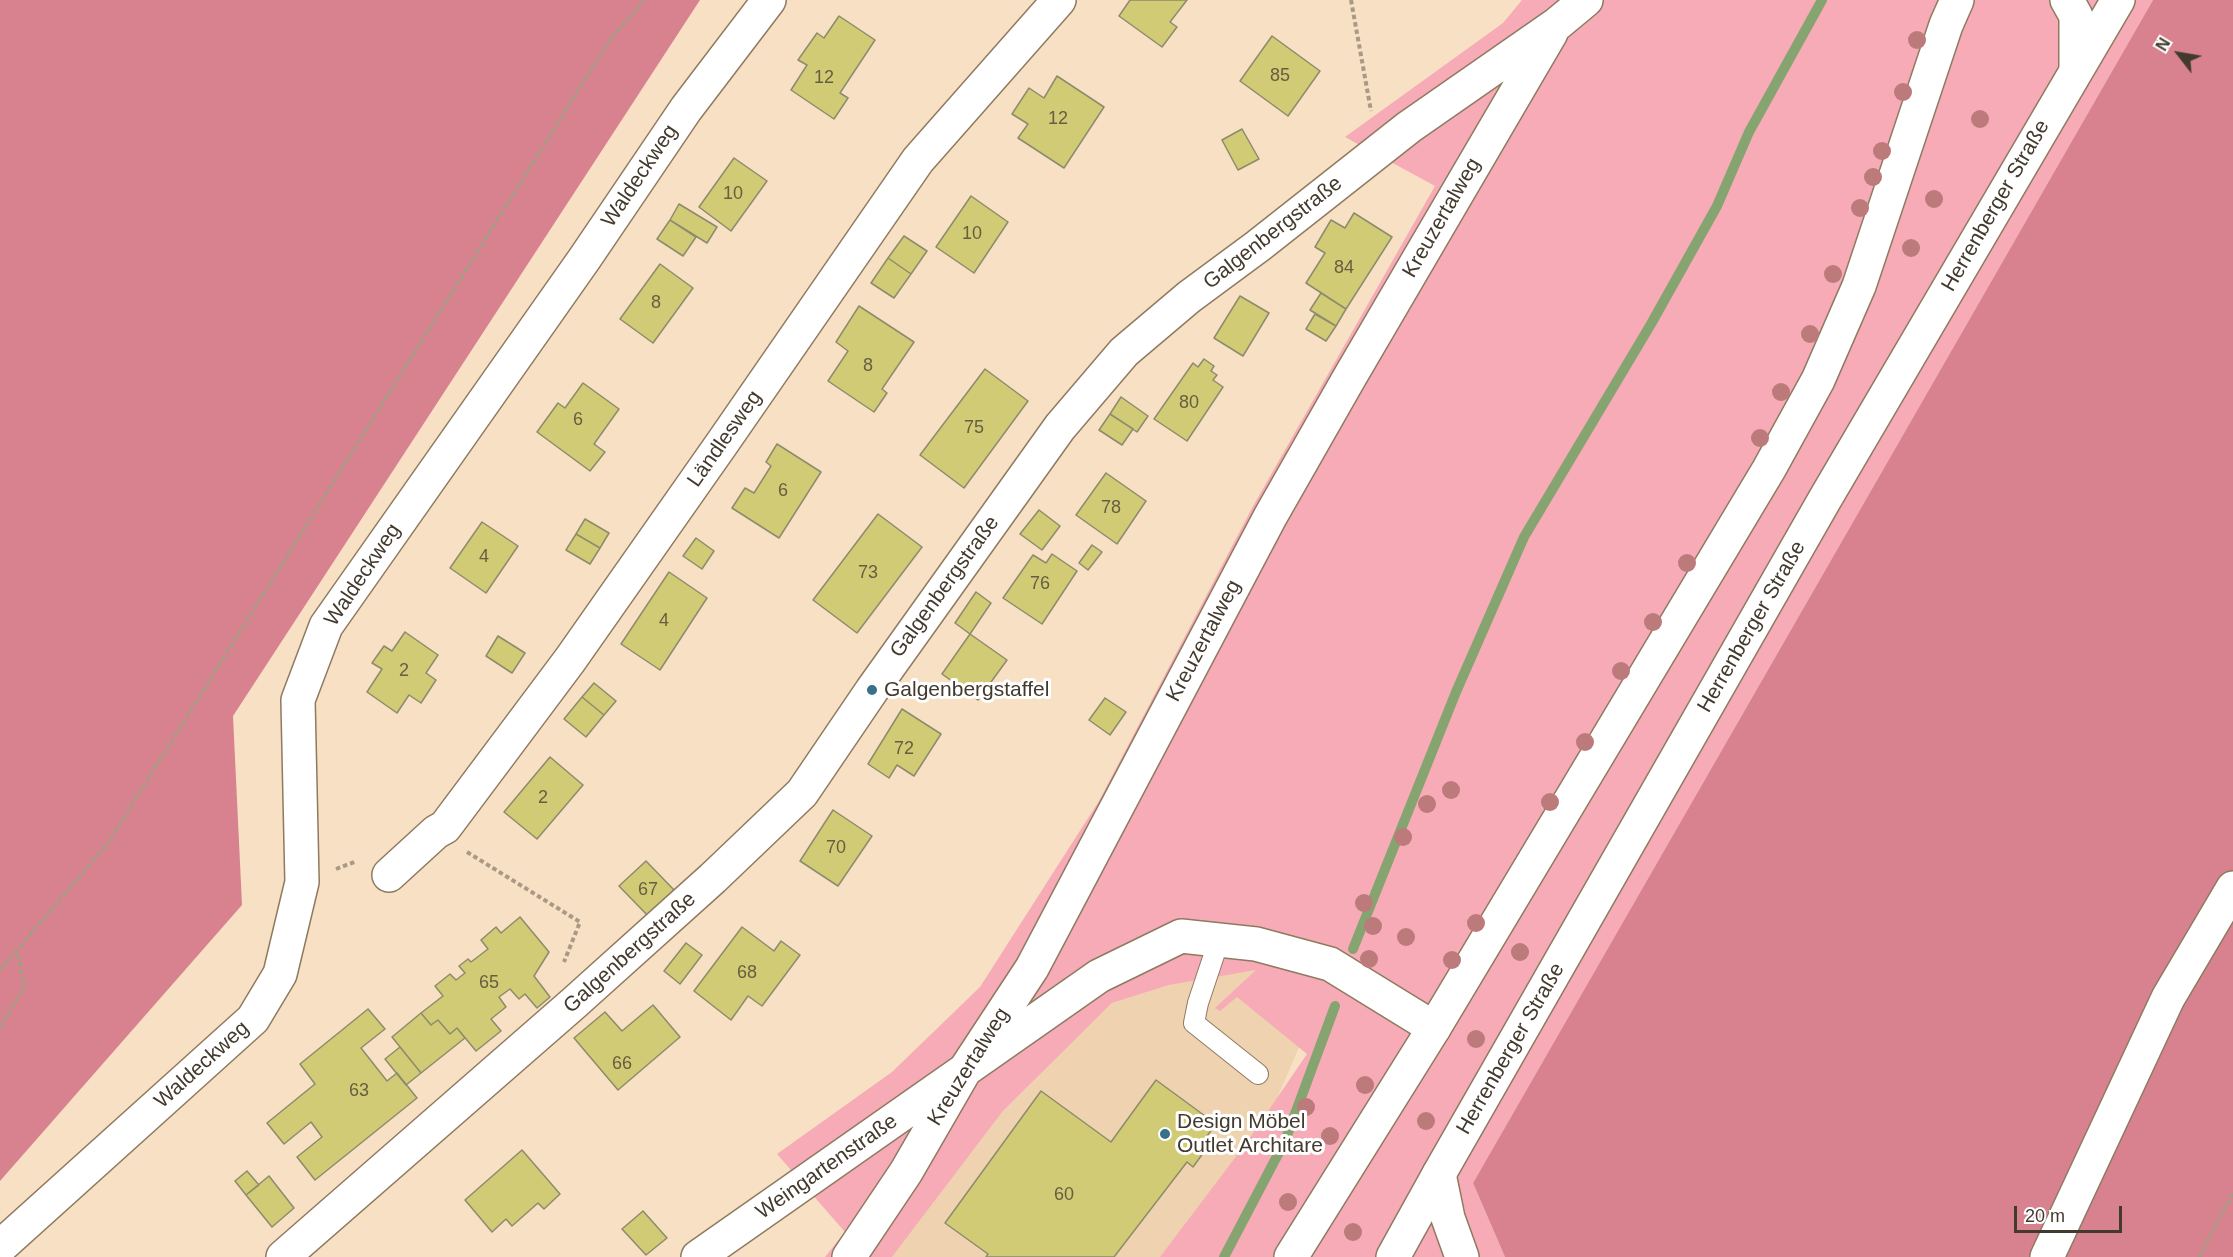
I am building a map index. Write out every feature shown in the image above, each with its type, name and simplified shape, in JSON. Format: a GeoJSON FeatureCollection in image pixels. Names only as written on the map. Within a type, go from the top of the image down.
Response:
{"type":"FeatureCollection","features":[{"type":"Feature","properties":{"kind":"street","name":"Waldeckweg"},"geometry":{"type":"LineString","coordinates":[[0,1247],[253,1019],[280,974],[302,882],[298,700],[326,626],[686,109],[769,0]]}},
{"type":"Feature","properties":{"kind":"street","name":"Ländlesweg"},"geometry":{"type":"LineString","coordinates":[[389,875],[436,832],[445,827],[570,660],[918,160],[1059,0]]}},
{"type":"Feature","properties":{"kind":"street","name":"Galgenbergstraße"},"geometry":{"type":"LineString","coordinates":[[283,1257],[574,1003],[713,878],[802,793],[872,690],[1059,427],[1124,352],[1189,297],[1258,246],[1409,127],[1563,12],[1586,0]]}},
{"type":"Feature","properties":{"kind":"street"},"geometry":{"type":"LineString","coordinates":[[1291,1257],[1434,1029],[1769,469],[1818,380],[1859,286],[1946,25],[1957,0]]}},
{"type":"Feature","properties":{"kind":"street"},"geometry":{"type":"LineString","coordinates":[[2067,0],[2076,16],[2076,69]]}},
{"type":"Feature","properties":{"kind":"street","name":"Herrenberger Straße"},"geometry":{"type":"LineString","coordinates":[[1393,1257],[1825,499],[2118,0]]}},
{"type":"Feature","properties":{"kind":"street","name":"Kreuzertalweg"},"geometry":{"type":"LineString","coordinates":[[849,1257],[906,1172],[965,1070],[1032,968],[1270,517],[1563,12]]}},
{"type":"Feature","properties":{"kind":"street"},"geometry":{"type":"LineString","coordinates":[[2047,1257],[2168,998],[2233,888]]}},
{"type":"Feature","properties":{"kind":"street","name":"Weingartenstraße"},"geometry":{"type":"LineString","coordinates":[[698,1257],[1099,976],[1181,936],[1256,944],[1330,964],[1434,1029]]}},
{"type":"Feature","properties":{"kind":"street"},"geometry":{"type":"LineString","coordinates":[[1439,1174],[1448,1218],[1462,1257]]}},
{"type":"Feature","properties":{"kind":"lane"},"geometry":{"type":"LineString","coordinates":[[1219,940],[1198,1003],[1194,1023],[1258,1074]]}},
{"type":"Feature","properties":{"kind":"path"},"geometry":{"type":"LineString","coordinates":[[0,970],[108,843],[609,41],[644,0]]}},
{"type":"Feature","properties":{"kind":"path"},"geometry":{"type":"LineString","coordinates":[[1351,0],[1372,113],[1409,127]]}},
{"type":"Feature","properties":{"kind":"path"},"geometry":{"type":"LineString","coordinates":[[436,832],[580,922],[556,984],[574,1003]]}},
{"type":"Feature","properties":{"kind":"path"},"geometry":{"type":"LineString","coordinates":[[0,1027],[24,987],[17,951]]}},
{"type":"Feature","properties":{"kind":"path"},"geometry":{"type":"LineString","coordinates":[[2199,1257],[2233,1192]]}},
{"type":"Feature","properties":{"kind":"shaded area"},"geometry":{"type":"Polygon","coordinates":[[[0,0],[700,0],[233,716],[242,905],[0,1181],[0,0]]]}},
{"type":"Feature","properties":{"kind":"shaded area"},"geometry":{"type":"Polygon","coordinates":[[[1522,0],[2153,0],[1473,1183],[1505,1257],[1160,1257],[1247,1142],[1307,1054],[1237,997],[1220,1011],[1215,1008],[1256,970],[1169,985],[1112,1003],[1003,1111],[892,1257],[825,1257],[845,1232],[777,1154],[892,1072],[980,987],[1099,801],[1252,508],[1435,186],[1345,137],[1503,23],[1522,0]]]}},
{"type":"Feature","properties":{"kind":"shaded area"},"geometry":{"type":"Polygon","coordinates":[[[2153,0],[2233,0],[2233,1257],[1505,1257],[1473,1183],[2153,0]]]}},
{"type":"Feature","properties":{"kind":"shaded area"},"geometry":{"type":"Polygon","coordinates":[[[1258,969],[1309,1024],[1239,1187],[1199,1257],[892,1257],[1003,1111],[1112,1003],[1169,985],[1258,969]]]}},
{"type":"Feature","properties":{"kind":"building"},"geometry":{"type":"Polygon","coordinates":[[[1130,0],[1187,0],[1170,22],[1177,27],[1162,47],[1119,16],[1130,0]]]}},
{"type":"Feature","properties":{"kind":"building"},"geometry":{"type":"Polygon","coordinates":[[[839,16],[875,40],[840,93],[848,98],[834,119],[791,90],[807,65],[798,60],[817,33],[824,38],[839,16]]]}},
{"type":"Feature","properties":{"kind":"building"},"geometry":{"type":"Polygon","coordinates":[[[1272,36],[1320,71],[1288,116],[1240,81],[1272,36]]]}},
{"type":"Feature","properties":{"kind":"building"},"geometry":{"type":"Polygon","coordinates":[[[1057,76],[1104,107],[1064,168],[1018,138],[1028,124],[1012,114],[1029,88],[1044,98],[1057,76]]]}},
{"type":"Feature","properties":{"kind":"building"},"geometry":{"type":"Polygon","coordinates":[[[1242,129],[1259,159],[1238,170],[1222,140],[1242,129]]]}},
{"type":"Feature","properties":{"kind":"building"},"geometry":{"type":"Polygon","coordinates":[[[734,158],[767,181],[731,231],[699,207],[734,158]]]}},
{"type":"Feature","properties":{"kind":"building"},"geometry":{"type":"Polygon","coordinates":[[[971,196],[1008,222],[974,273],[936,247],[971,196]]]}},
{"type":"Feature","properties":{"kind":"building"},"geometry":{"type":"Polygon","coordinates":[[[679,204],[717,227],[707,243],[670,220],[679,204]]]}},
{"type":"Feature","properties":{"kind":"building"},"geometry":{"type":"Polygon","coordinates":[[[1354,213],[1392,237],[1346,309],[1306,283],[1325,253],[1315,247],[1331,220],[1345,228],[1354,213]]]}},
{"type":"Feature","properties":{"kind":"building"},"geometry":{"type":"Polygon","coordinates":[[[670,220],[696,237],[683,256],[657,239],[670,220]]]}},
{"type":"Feature","properties":{"kind":"building"},"geometry":{"type":"Polygon","coordinates":[[[904,236],[927,251],[911,274],[888,258],[904,236]]]}},
{"type":"Feature","properties":{"kind":"building"},"geometry":{"type":"Polygon","coordinates":[[[888,258],[911,274],[894,298],[871,283],[888,258]]]}},
{"type":"Feature","properties":{"kind":"building"},"geometry":{"type":"Polygon","coordinates":[[[660,264],[693,288],[653,343],[620,319],[660,264]]]}},
{"type":"Feature","properties":{"kind":"building"},"geometry":{"type":"Polygon","coordinates":[[[1321,293],[1346,309],[1336,326],[1310,310],[1321,293]]]}},
{"type":"Feature","properties":{"kind":"building"},"geometry":{"type":"Polygon","coordinates":[[[1240,296],[1269,313],[1243,356],[1214,338],[1240,296]]]}},
{"type":"Feature","properties":{"kind":"building"},"geometry":{"type":"Polygon","coordinates":[[[859,306],[914,342],[882,389],[887,393],[874,412],[828,381],[848,351],[836,342],[859,306]]]}},
{"type":"Feature","properties":{"kind":"building"},"geometry":{"type":"Polygon","coordinates":[[[1315,314],[1336,326],[1326,341],[1306,329],[1315,314]]]}},
{"type":"Feature","properties":{"kind":"building"},"geometry":{"type":"Polygon","coordinates":[[[1204,359],[1214,366],[1211,371],[1217,375],[1213,380],[1223,387],[1187,441],[1154,419],[1193,363],[1198,367],[1204,359]]]}},
{"type":"Feature","properties":{"kind":"building"},"geometry":{"type":"Polygon","coordinates":[[[985,369],[1028,401],[964,488],[920,455],[985,369]]]}},
{"type":"Feature","properties":{"kind":"building"},"geometry":{"type":"Polygon","coordinates":[[[583,383],[619,409],[594,444],[605,452],[590,471],[537,432],[558,403],[565,408],[583,383]]]}},
{"type":"Feature","properties":{"kind":"building"},"geometry":{"type":"Polygon","coordinates":[[[1121,397],[1148,416],[1137,432],[1110,414],[1121,397]]]}},
{"type":"Feature","properties":{"kind":"building"},"geometry":{"type":"Polygon","coordinates":[[[1110,414],[1133,429],[1122,445],[1099,430],[1110,414]]]}},
{"type":"Feature","properties":{"kind":"building"},"geometry":{"type":"Polygon","coordinates":[[[777,444],[821,472],[779,538],[732,508],[745,488],[754,493],[771,466],[766,462],[777,444]]]}},
{"type":"Feature","properties":{"kind":"building"},"geometry":{"type":"Polygon","coordinates":[[[1106,473],[1146,501],[1117,544],[1076,515],[1106,473]]]}},
{"type":"Feature","properties":{"kind":"building"},"geometry":{"type":"Polygon","coordinates":[[[1039,510],[1060,526],[1042,550],[1020,534],[1039,510]]]}},
{"type":"Feature","properties":{"kind":"building"},"geometry":{"type":"Polygon","coordinates":[[[878,514],[922,547],[857,633],[813,600],[878,514]]]}},
{"type":"Feature","properties":{"kind":"building"},"geometry":{"type":"Polygon","coordinates":[[[585,519],[609,533],[600,548],[576,534],[585,519]]]}},
{"type":"Feature","properties":{"kind":"building"},"geometry":{"type":"Polygon","coordinates":[[[482,522],[518,546],[486,593],[450,568],[482,522]]]}},
{"type":"Feature","properties":{"kind":"building"},"geometry":{"type":"Polygon","coordinates":[[[576,534],[600,548],[590,564],[566,550],[576,534]]]}},
{"type":"Feature","properties":{"kind":"building"},"geometry":{"type":"Polygon","coordinates":[[[696,538],[714,551],[702,569],[683,556],[696,538]]]}},
{"type":"Feature","properties":{"kind":"building"},"geometry":{"type":"Polygon","coordinates":[[[1092,545],[1102,552],[1088,570],[1079,563],[1092,545]]]}},
{"type":"Feature","properties":{"kind":"building"},"geometry":{"type":"Polygon","coordinates":[[[1052,554],[1077,571],[1042,624],[1003,598],[1033,555],[1046,563],[1052,554]]]}},
{"type":"Feature","properties":{"kind":"building"},"geometry":{"type":"Polygon","coordinates":[[[669,572],[707,598],[660,670],[621,644],[669,572]]]}},
{"type":"Feature","properties":{"kind":"building"},"geometry":{"type":"Polygon","coordinates":[[[976,592],[991,603],[970,634],[955,623],[976,592]]]}},
{"type":"Feature","properties":{"kind":"building"},"geometry":{"type":"Polygon","coordinates":[[[405,632],[438,655],[426,673],[436,680],[421,703],[409,695],[397,713],[367,692],[382,669],[372,663],[384,646],[392,651],[405,632]]]}},
{"type":"Feature","properties":{"kind":"building"},"geometry":{"type":"Polygon","coordinates":[[[970,634],[1007,660],[978,700],[942,674],[970,634]]]}},
{"type":"Feature","properties":{"kind":"building"},"geometry":{"type":"Polygon","coordinates":[[[498,636],[525,653],[512,673],[486,656],[498,636]]]}},
{"type":"Feature","properties":{"kind":"building"},"geometry":{"type":"Polygon","coordinates":[[[594,683],[616,701],[604,715],[582,697],[594,683]]]}},
{"type":"Feature","properties":{"kind":"building"},"geometry":{"type":"Polygon","coordinates":[[[582,697],[604,715],[586,737],[564,719],[582,697]]]}},
{"type":"Feature","properties":{"kind":"building"},"geometry":{"type":"Polygon","coordinates":[[[1105,698],[1126,712],[1110,735],[1089,720],[1105,698]]]}},
{"type":"Feature","properties":{"kind":"building"},"geometry":{"type":"Polygon","coordinates":[[[902,709],[941,734],[914,776],[897,765],[889,778],[868,764],[902,709]]]}},
{"type":"Feature","properties":{"kind":"building"},"geometry":{"type":"Polygon","coordinates":[[[550,757],[583,785],[537,839],[504,812],[550,757]]]}},
{"type":"Feature","properties":{"kind":"building"},"geometry":{"type":"Polygon","coordinates":[[[833,810],[872,836],[838,886],[800,861],[833,810]]]}},
{"type":"Feature","properties":{"kind":"building"},"geometry":{"type":"Polygon","coordinates":[[[646,861],[677,893],[651,919],[619,886],[646,861]]]}},
{"type":"Feature","properties":{"kind":"building"},"geometry":{"type":"Polygon","coordinates":[[[520,917],[549,952],[534,976],[550,997],[537,1008],[525,994],[519,999],[510,989],[499,997],[506,1007],[491,1019],[501,1031],[476,1051],[457,1028],[450,1034],[438,1020],[431,1025],[421,1013],[443,996],[435,986],[450,974],[456,980],[465,973],[459,966],[468,959],[471,962],[488,949],[481,940],[496,927],[501,933],[520,917]]]}},
{"type":"Feature","properties":{"kind":"building"},"geometry":{"type":"Polygon","coordinates":[[[742,927],[774,951],[781,941],[800,955],[762,1006],[748,996],[731,1020],[694,991],[742,927]]]}},
{"type":"Feature","properties":{"kind":"building"},"geometry":{"type":"Polygon","coordinates":[[[686,943],[702,955],[680,984],[664,971],[686,943]]]}},
{"type":"Feature","properties":{"kind":"building"},"geometry":{"type":"Polygon","coordinates":[[[653,1005],[680,1037],[618,1090],[574,1038],[605,1012],[622,1031],[653,1005]]]}},
{"type":"Feature","properties":{"kind":"building"},"geometry":{"type":"Polygon","coordinates":[[[368,1009],[385,1029],[361,1048],[387,1081],[397,1073],[417,1098],[315,1180],[297,1157],[322,1137],[311,1122],[284,1144],[267,1123],[315,1084],[300,1064],[368,1009]]]}},
{"type":"Feature","properties":{"kind":"building"},"geometry":{"type":"Polygon","coordinates":[[[421,1013],[431,1025],[438,1020],[450,1034],[457,1028],[465,1038],[421,1073],[392,1037],[421,1013]]]}},
{"type":"Feature","properties":{"kind":"building"},"geometry":{"type":"Polygon","coordinates":[[[400,1047],[421,1073],[406,1085],[385,1059],[400,1047]]]}},
{"type":"Feature","properties":{"kind":"building"},"geometry":{"type":"Polygon","coordinates":[[[1156,1080],[1216,1124],[1198,1148],[1204,1152],[1193,1167],[1187,1162],[1114,1257],[986,1257],[988,1254],[945,1223],[1041,1091],[1111,1142],[1156,1080]]]}},
{"type":"Feature","properties":{"kind":"building"},"geometry":{"type":"Polygon","coordinates":[[[522,1150],[560,1194],[544,1209],[538,1203],[512,1226],[506,1219],[492,1232],[465,1200],[522,1150]]]}},
{"type":"Feature","properties":{"kind":"building"},"geometry":{"type":"Polygon","coordinates":[[[247,1171],[259,1185],[246,1195],[235,1181],[247,1171]]]}},
{"type":"Feature","properties":{"kind":"building"},"geometry":{"type":"Polygon","coordinates":[[[269,1176],[294,1208],[272,1227],[246,1195],[269,1176]]]}},
{"type":"Feature","properties":{"kind":"building"},"geometry":{"type":"Polygon","coordinates":[[[643,1211],[667,1238],[646,1255],[622,1229],[643,1211]]]}},
{"type":"Feature","properties":{"kind":"waterway"},"geometry":{"type":"LineString","coordinates":[[1353,949],[1456,692],[1524,537],[1651,324],[1717,206],[1749,132],[1822,0]]}},
{"type":"Feature","properties":{"kind":"waterway"},"geometry":{"type":"LineString","coordinates":[[1224,1257],[1285,1141],[1335,1006]]}},
{"type":"Feature","properties":{"kind":"place","name":"Galgenbergstaffel"},"geometry":{"type":"Point","coordinates":[872,690]}},
{"type":"Feature","properties":{"kind":"place","name":"Design Möbel Outlet Architare"},"geometry":{"type":"Point","coordinates":[1165,1134]}}]}
